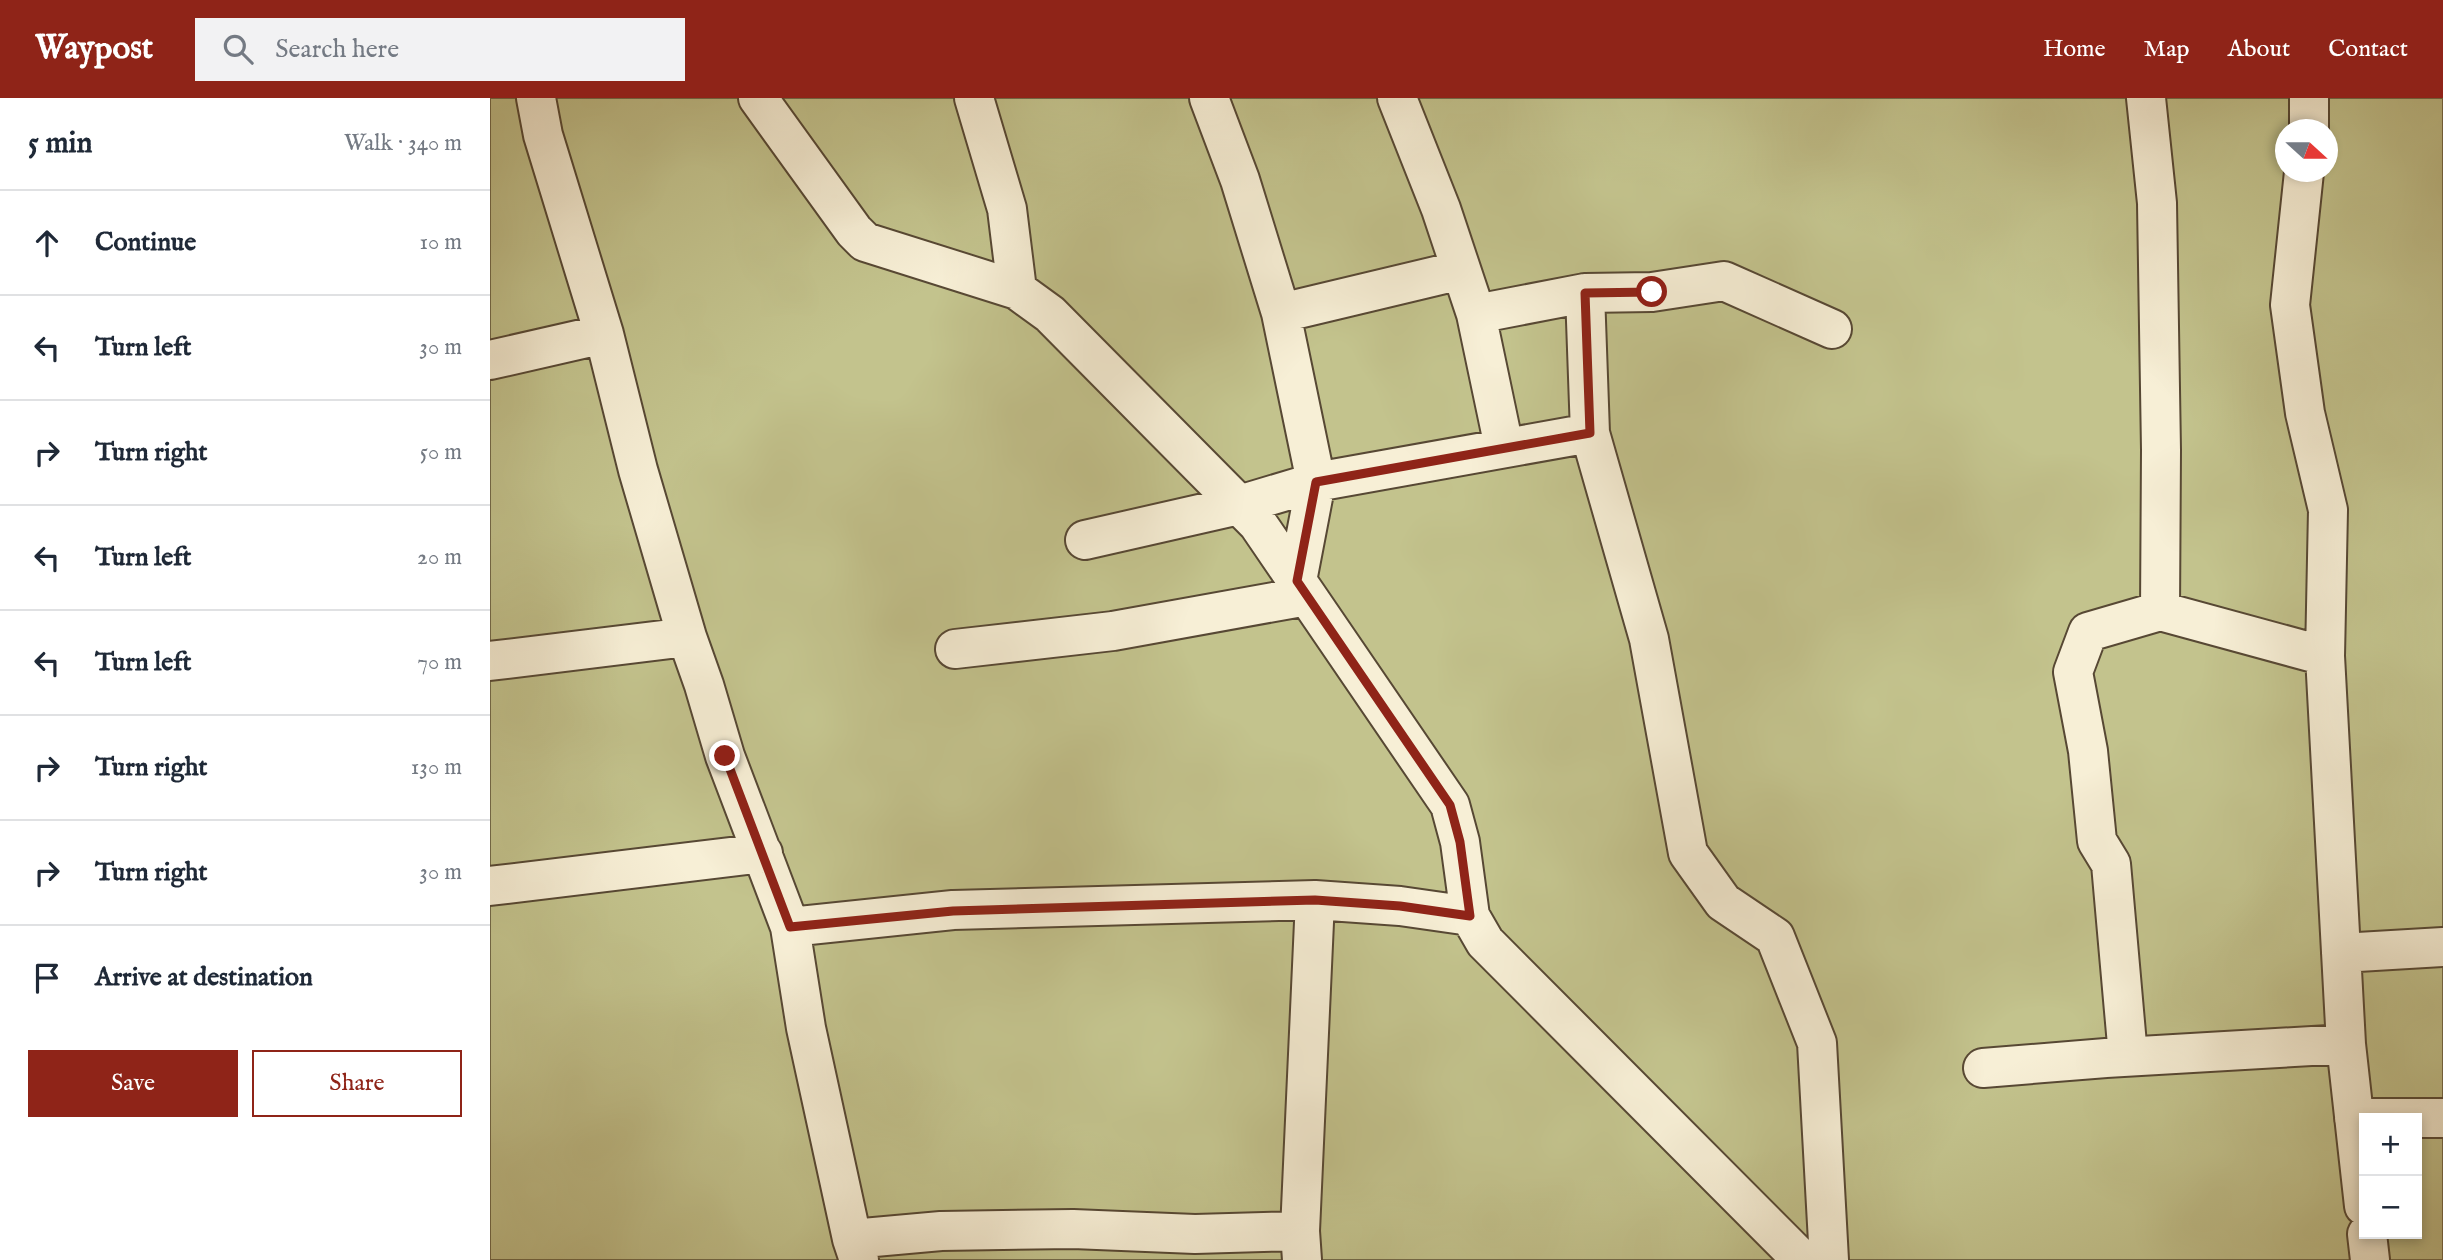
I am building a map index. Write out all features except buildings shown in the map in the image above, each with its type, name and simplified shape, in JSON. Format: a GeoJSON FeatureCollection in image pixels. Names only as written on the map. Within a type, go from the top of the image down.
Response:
{"type":"FeatureCollection","features":[{"type":"Feature","properties":{"kind":"street"},"geometry":{"type":"LineString","coordinates":[[536,98],[543,135],[604,334],[638,470],[687,637],[725,756],[790,927],[806,1028],[856,1250],[967,1230],[1073,1228],[1195,1247],[1301,1246],[1315,900]]}},
{"type":"Feature","properties":{"kind":"street"},"geometry":{"type":"LineString","coordinates":[[758,98],[854,231],[866,242],[1017,290],[1050,314],[1258,524],[1450,805],[1460,842],[1470,916],[1485,942],[1802,1260]]}},
{"type":"Feature","properties":{"kind":"street"},"geometry":{"type":"LineString","coordinates":[[974,98],[1007,209],[1017,290]]}},
{"type":"Feature","properties":{"kind":"street"},"geometry":{"type":"LineString","coordinates":[[1209,98],[1240,180],[1281,313],[1316,482],[1302,589]]}},
{"type":"Feature","properties":{"kind":"street"},"geometry":{"type":"LineString","coordinates":[[1397,98],[1441,209],[1476,314],[1504,447]]}},
{"type":"Feature","properties":{"kind":"street"},"geometry":{"type":"LineString","coordinates":[[2146,98],[2157,203],[2161,450],[2160,611]]}},
{"type":"Feature","properties":{"kind":"street"},"geometry":{"type":"LineString","coordinates":[[2309,98],[2309,119]]}},
{"type":"Feature","properties":{"kind":"street"},"geometry":{"type":"LineString","coordinates":[[2303,182],[2290,305],[2305,413],[2328,510],[2325,656],[2346,1044],[2361,1176]]}},
{"type":"Feature","properties":{"kind":"street"},"geometry":{"type":"LineString","coordinates":[[1281,313],[1461,270]]}},
{"type":"Feature","properties":{"kind":"street"},"geometry":{"type":"LineString","coordinates":[[1476,314],[1585,293],[1652,292],[1724,281],[1832,329]]}},
{"type":"Feature","properties":{"kind":"street"},"geometry":{"type":"LineString","coordinates":[[1585,293],[1590,433],[1648,639],[1688,853],[1723,902],[1775,937],[1817,1044],[1829,1260]]}},
{"type":"Feature","properties":{"kind":"street"},"geometry":{"type":"LineString","coordinates":[[490,360],[604,334]]}},
{"type":"Feature","properties":{"kind":"street"},"geometry":{"type":"LineString","coordinates":[[1085,540],[1239,505],[1316,482],[1590,433]]}},
{"type":"Feature","properties":{"kind":"street"},"geometry":{"type":"LineString","coordinates":[[955,649],[1113,631],[1302,589]]}},
{"type":"Feature","properties":{"kind":"street"},"geometry":{"type":"LineString","coordinates":[[2128,1056],[2110,864],[2097,841],[2088,751],[2073,672],[2088,632],[2160,611],[2325,656]]}},
{"type":"Feature","properties":{"kind":"street"},"geometry":{"type":"LineString","coordinates":[[490,661],[687,637]]}},
{"type":"Feature","properties":{"kind":"street"},"geometry":{"type":"LineString","coordinates":[[490,886],[763,852]]}},
{"type":"Feature","properties":{"kind":"street"},"geometry":{"type":"LineString","coordinates":[[790,927],[953,911],[1315,900],[1400,906],[1470,916]]}},
{"type":"Feature","properties":{"kind":"street"},"geometry":{"type":"LineString","coordinates":[[2341,953],[2443,947]]}},
{"type":"Feature","properties":{"kind":"street"},"geometry":{"type":"LineString","coordinates":[[1983,1068],[2128,1056],[2346,1044]]}},
{"type":"Feature","properties":{"kind":"street"},"geometry":{"type":"LineString","coordinates":[[2354,1118],[2443,1118]]}},
{"type":"Feature","properties":{"kind":"street"},"geometry":{"type":"LineString","coordinates":[[2368,1239],[2370,1260]]}},
{"type":"Feature","properties":{"kind":"green space"},"geometry":{"type":"Polygon","coordinates":[[[490,98],[2443,98],[2443,1260],[490,1260],[490,98]]]}},
{"type":"Feature","properties":{"kind":"route"},"geometry":{"type":"LineString","coordinates":[[725,756],[790,927],[953,911],[1315,900],[1400,906],[1470,916],[1460,842],[1450,805],[1297,581],[1316,482],[1590,433],[1585,293],[1652,292]]}}]}
